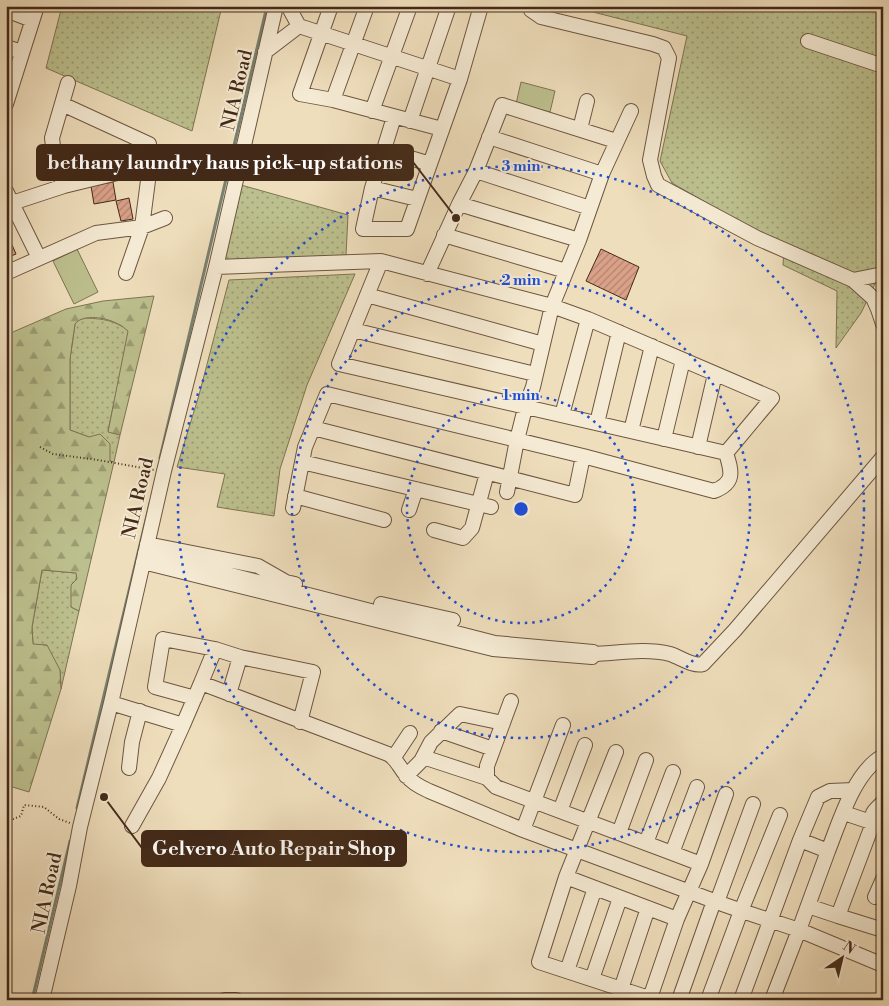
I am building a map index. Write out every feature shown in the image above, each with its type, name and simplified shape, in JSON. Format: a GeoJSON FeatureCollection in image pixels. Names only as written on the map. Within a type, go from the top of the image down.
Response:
{"type":"FeatureCollection","features":[{"type":"Feature","properties":{"kind":"street"},"geometry":{"type":"LineString","coordinates":[[7,99],[37,6]]}},
{"type":"Feature","properties":{"kind":"street","name":"NIA Road"},"geometry":{"type":"LineString","coordinates":[[42,1000],[69,886],[80,827],[111,703],[164,471],[216,266],[276,6]]}},
{"type":"Feature","properties":{"kind":"street"},"geometry":{"type":"LineString","coordinates":[[288,6],[299,26],[460,79]]}},
{"type":"Feature","properties":{"kind":"street"},"geometry":{"type":"LineString","coordinates":[[331,6],[300,94],[333,100],[442,129]]}},
{"type":"Feature","properties":{"kind":"street"},"geometry":{"type":"LineString","coordinates":[[333,100],[367,6]]}},
{"type":"Feature","properties":{"kind":"street"},"geometry":{"type":"LineString","coordinates":[[372,111],[410,6]]}},
{"type":"Feature","properties":{"kind":"street"},"geometry":{"type":"LineString","coordinates":[[410,121],[450,6]]}},
{"type":"Feature","properties":{"kind":"street"},"geometry":{"type":"LineString","coordinates":[[394,117],[372,188],[363,229],[407,229],[460,79],[481,6]]}},
{"type":"Feature","properties":{"kind":"street"},"geometry":{"type":"LineString","coordinates":[[529,6],[531,10],[541,17],[664,48],[669,58],[650,160],[658,185],[756,238],[853,280],[873,298],[883,324]]}},
{"type":"Feature","properties":{"kind":"street"},"geometry":{"type":"LineString","coordinates":[[6,10],[32,20]]}},
{"type":"Feature","properties":{"kind":"street"},"geometry":{"type":"LineString","coordinates":[[265,52],[299,26]]}},
{"type":"Feature","properties":{"kind":"street"},"geometry":{"type":"LineString","coordinates":[[808,41],[883,66]]}},
{"type":"Feature","properties":{"kind":"street"},"geometry":{"type":"LineString","coordinates":[[6,46],[22,52]]}},
{"type":"Feature","properties":{"kind":"street"},"geometry":{"type":"LineString","coordinates":[[64,186],[55,163],[52,138],[68,83]]}},
{"type":"Feature","properties":{"kind":"street"},"geometry":{"type":"LineString","coordinates":[[580,129],[587,101]]}},
{"type":"Feature","properties":{"kind":"street"},"geometry":{"type":"LineString","coordinates":[[62,104],[149,144],[150,166],[142,227],[126,272]]}},
{"type":"Feature","properties":{"kind":"street"},"geometry":{"type":"LineString","coordinates":[[427,274],[476,171],[502,105],[616,141]]}},
{"type":"Feature","properties":{"kind":"street"},"geometry":{"type":"LineString","coordinates":[[509,485],[517,440],[552,306],[579,240],[602,174],[631,111]]}},
{"type":"Feature","properties":{"kind":"street"},"geometry":{"type":"LineString","coordinates":[[489,137],[602,174]]}},
{"type":"Feature","properties":{"kind":"street"},"geometry":{"type":"LineString","coordinates":[[384,150],[430,164]]}},
{"type":"Feature","properties":{"kind":"street"},"geometry":{"type":"LineString","coordinates":[[39,258],[8,199],[150,166]]}},
{"type":"Feature","properties":{"kind":"street"},"geometry":{"type":"LineString","coordinates":[[476,171],[590,208]]}},
{"type":"Feature","properties":{"kind":"street"},"geometry":{"type":"LineString","coordinates":[[372,188],[417,199]]}},
{"type":"Feature","properties":{"kind":"street"},"geometry":{"type":"LineString","coordinates":[[459,204],[579,240]]}},
{"type":"Feature","properties":{"kind":"street"},"geometry":{"type":"LineString","coordinates":[[6,273],[96,233],[142,227],[165,218]]}},
{"type":"Feature","properties":{"kind":"street"},"geometry":{"type":"LineString","coordinates":[[444,235],[566,270]]}},
{"type":"Feature","properties":{"kind":"street"},"geometry":{"type":"LineString","coordinates":[[216,266],[381,261],[552,306],[588,319],[772,398],[726,453]]}},
{"type":"Feature","properties":{"kind":"street"},"geometry":{"type":"LineString","coordinates":[[381,261],[339,364],[726,453]]}},
{"type":"Feature","properties":{"kind":"street"},"geometry":{"type":"LineString","coordinates":[[853,280],[883,274]]}},
{"type":"Feature","properties":{"kind":"street"},"geometry":{"type":"LineString","coordinates":[[367,295],[543,344]]}},
{"type":"Feature","properties":{"kind":"street"},"geometry":{"type":"LineString","coordinates":[[562,415],[588,319]]}},
{"type":"Feature","properties":{"kind":"street"},"geometry":{"type":"LineString","coordinates":[[353,330],[535,374]]}},
{"type":"Feature","properties":{"kind":"street"},"geometry":{"type":"LineString","coordinates":[[597,423],[619,332]]}},
{"type":"Feature","properties":{"kind":"street"},"geometry":{"type":"LineString","coordinates":[[631,431],[652,346]]}},
{"type":"Feature","properties":{"kind":"street"},"geometry":{"type":"LineString","coordinates":[[664,439],[683,360]]}},
{"type":"Feature","properties":{"kind":"street"},"geometry":{"type":"LineString","coordinates":[[698,447],[715,374]]}},
{"type":"Feature","properties":{"kind":"street"},"geometry":{"type":"LineString","coordinates":[[384,520],[294,502],[304,448],[327,394],[583,456],[714,491],[722,488],[730,478],[732,471],[726,453]]}},
{"type":"Feature","properties":{"kind":"street"},"geometry":{"type":"LineString","coordinates":[[313,428],[487,473],[509,485],[575,495],[583,456]]}},
{"type":"Feature","properties":{"kind":"street"},"geometry":{"type":"LineString","coordinates":[[145,553],[256,586],[382,618],[495,643],[593,652],[594,654],[661,653],[670,654],[697,665],[704,664],[735,630],[883,457]]}},
{"type":"Feature","properties":{"kind":"street"},"geometry":{"type":"LineString","coordinates":[[302,462],[485,506]]}},
{"type":"Feature","properties":{"kind":"street"},"geometry":{"type":"LineString","coordinates":[[434,530],[463,538],[472,528],[485,506],[487,473]]}},
{"type":"Feature","properties":{"kind":"street"},"geometry":{"type":"LineString","coordinates":[[409,510],[416,489]]}},
{"type":"Feature","properties":{"kind":"street"},"geometry":{"type":"LineString","coordinates":[[145,553],[258,566],[286,582],[453,620]]}},
{"type":"Feature","properties":{"kind":"street"},"geometry":{"type":"LineString","coordinates":[[195,698],[155,687],[162,639],[313,672],[300,722]]}},
{"type":"Feature","properties":{"kind":"street"},"geometry":{"type":"LineString","coordinates":[[132,826],[159,778],[195,698],[214,649]]}},
{"type":"Feature","properties":{"kind":"street"},"geometry":{"type":"LineString","coordinates":[[229,694],[240,657]]}},
{"type":"Feature","properties":{"kind":"street"},"geometry":{"type":"LineString","coordinates":[[201,683],[394,757],[406,776],[415,784],[428,791],[523,830],[715,902],[799,930],[883,965]]}},
{"type":"Feature","properties":{"kind":"street"},"geometry":{"type":"LineString","coordinates":[[487,778],[487,766],[511,701]]}},
{"type":"Feature","properties":{"kind":"street"},"geometry":{"type":"LineString","coordinates":[[111,703],[183,725]]}},
{"type":"Feature","properties":{"kind":"street"},"geometry":{"type":"LineString","coordinates":[[129,768],[132,742],[140,711]]}},
{"type":"Feature","properties":{"kind":"street"},"geometry":{"type":"LineString","coordinates":[[406,776],[422,761],[430,742],[460,714],[503,723]]}},
{"type":"Feature","properties":{"kind":"street"},"geometry":{"type":"LineString","coordinates":[[523,830],[563,725]]}},
{"type":"Feature","properties":{"kind":"street"},"geometry":{"type":"LineString","coordinates":[[441,731],[493,749]]}},
{"type":"Feature","properties":{"kind":"street"},"geometry":{"type":"LineString","coordinates":[[394,757],[410,733]]}},
{"type":"Feature","properties":{"kind":"street"},"geometry":{"type":"LineString","coordinates":[[560,811],[585,744]]}},
{"type":"Feature","properties":{"kind":"street"},"geometry":{"type":"LineString","coordinates":[[616,752],[566,877],[539,962],[653,999],[677,919],[726,794]]}},
{"type":"Feature","properties":{"kind":"street"},"geometry":{"type":"LineString","coordinates":[[772,1000],[853,790],[864,772],[883,756]]}},
{"type":"Feature","properties":{"kind":"street"},"geometry":{"type":"LineString","coordinates":[[423,757],[487,778],[496,787],[700,864]]}},
{"type":"Feature","properties":{"kind":"street"},"geometry":{"type":"LineString","coordinates":[[619,833],[646,760]]}},
{"type":"Feature","properties":{"kind":"street"},"geometry":{"type":"LineString","coordinates":[[646,843],[673,772]]}},
{"type":"Feature","properties":{"kind":"street"},"geometry":{"type":"LineString","coordinates":[[672,853],[697,787]]}},
{"type":"Feature","properties":{"kind":"street"},"geometry":{"type":"LineString","coordinates":[[741,1000],[800,840],[818,797],[830,790],[853,790]]}},
{"type":"Feature","properties":{"kind":"street"},"geometry":{"type":"LineString","coordinates":[[878,824],[871,817],[872,812],[883,802]]}},
{"type":"Feature","properties":{"kind":"street"},"geometry":{"type":"LineString","coordinates":[[679,1000],[753,804]]}},
{"type":"Feature","properties":{"kind":"street"},"geometry":{"type":"LineString","coordinates":[[844,813],[878,824]]}},
{"type":"Feature","properties":{"kind":"street"},"geometry":{"type":"LineString","coordinates":[[708,1000],[741,911],[780,815]]}},
{"type":"Feature","properties":{"kind":"street"},"geometry":{"type":"LineString","coordinates":[[838,916],[878,824]]}},
{"type":"Feature","properties":{"kind":"street"},"geometry":{"type":"LineString","coordinates":[[800,840],[828,851]]}},
{"type":"Feature","properties":{"kind":"street"},"geometry":{"type":"LineString","coordinates":[[566,877],[677,919]]}},
{"type":"Feature","properties":{"kind":"street"},"geometry":{"type":"LineString","coordinates":[[875,897],[883,879]]}},
{"type":"Feature","properties":{"kind":"street"},"geometry":{"type":"LineString","coordinates":[[567,971],[595,888]]}},
{"type":"Feature","properties":{"kind":"street"},"geometry":{"type":"LineString","coordinates":[[592,979],[620,898]]}},
{"type":"Feature","properties":{"kind":"street"},"geometry":{"type":"LineString","coordinates":[[808,906],[883,930]]}},
{"type":"Feature","properties":{"kind":"street"},"geometry":{"type":"LineString","coordinates":[[621,989],[648,908]]}},
{"type":"Feature","properties":{"kind":"street"},"geometry":{"type":"LineString","coordinates":[[225,1000],[236,1000]]}},
{"type":"Feature","properties":{"kind":"path"},"geometry":{"type":"LineString","coordinates":[[40,447],[53,454],[146,469]]}},
{"type":"Feature","properties":{"kind":"path"},"geometry":{"type":"LineString","coordinates":[[6,817],[13,819],[21,816],[24,805],[44,807],[59,819],[80,827]]}},
{"type":"Feature","properties":{"kind":"green space"},"geometry":{"type":"Polygon","coordinates":[[[62,6],[222,6],[192,131],[46,68],[62,6]]]}},
{"type":"Feature","properties":{"kind":"green space"},"geometry":{"type":"Polygon","coordinates":[[[595,6],[883,6],[883,267],[861,313],[836,348],[837,291],[783,265],[784,247],[672,183],[660,161],[687,36],[593,12],[595,6]]]}},
{"type":"Feature","properties":{"kind":"green space"},"geometry":{"type":"Polygon","coordinates":[[[521,82],[555,91],[550,112],[516,104],[521,82]]]}},
{"type":"Feature","properties":{"kind":"green space"},"geometry":{"type":"Polygon","coordinates":[[[241,185],[348,215],[346,255],[221,261],[241,185]]]}},
{"type":"Feature","properties":{"kind":"green space"},"geometry":{"type":"Polygon","coordinates":[[[77,249],[98,292],[74,304],[53,261],[77,249]]]}},
{"type":"Feature","properties":{"kind":"green space"},"geometry":{"type":"Polygon","coordinates":[[[355,274],[307,385],[280,469],[274,516],[217,507],[225,474],[177,467],[199,395],[229,280],[355,274]]]}},
{"type":"Feature","properties":{"kind":"green space"},"geometry":{"type":"Polygon","coordinates":[[[154,296],[120,435],[108,432],[128,331],[102,318],[84,319],[75,324],[70,359],[70,430],[89,437],[100,434],[110,444],[110,461],[114,462],[79,611],[71,607],[71,585],[77,579],[76,573],[42,570],[32,627],[33,644],[47,645],[60,670],[61,689],[29,792],[6,785],[6,335],[66,309],[103,301],[154,296]]]}},
{"type":"Feature","properties":{"kind":"green space"},"geometry":{"type":"Polygon","coordinates":[[[86,318],[109,321],[129,331],[108,431],[120,435],[114,462],[110,461],[89,437],[70,430],[70,359],[75,324],[78,320],[86,318]]]}},
{"type":"Feature","properties":{"kind":"green space"},"geometry":{"type":"Polygon","coordinates":[[[42,570],[77,573],[71,607],[79,611],[61,689],[60,670],[33,645],[32,627],[42,570]]]}},
{"type":"Feature","properties":{"kind":"building"},"geometry":{"type":"Polygon","coordinates":[[[113,182],[116,200],[94,204],[91,186],[113,182]]]}},
{"type":"Feature","properties":{"kind":"building"},"geometry":{"type":"Polygon","coordinates":[[[129,198],[133,219],[121,221],[116,201],[129,198]]]}},
{"type":"Feature","properties":{"kind":"building"},"geometry":{"type":"Polygon","coordinates":[[[9,238],[16,254],[6,258],[6,240],[9,238]]]}},
{"type":"Feature","properties":{"kind":"building"},"geometry":{"type":"Polygon","coordinates":[[[601,249],[639,267],[626,300],[586,281],[601,249]]]}},
{"type":"Feature","properties":{"kind":"waterway"},"geometry":{"type":"LineString","coordinates":[[160,458],[267,6]]}},
{"type":"Feature","properties":{"kind":"waterway"},"geometry":{"type":"LineString","coordinates":[[77,808],[150,503]]}},
{"type":"Feature","properties":{"kind":"waterway"},"geometry":{"type":"LineString","coordinates":[[32,1000],[70,841]]}},
{"type":"Feature","properties":{"kind":"place","name":"bethany laundry haus pick-up stations"},"geometry":{"type":"Point","coordinates":[456,218]}},
{"type":"Feature","properties":{"kind":"place","name":"Gelvero Auto Repair Shop"},"geometry":{"type":"Point","coordinates":[104,797]}}]}
